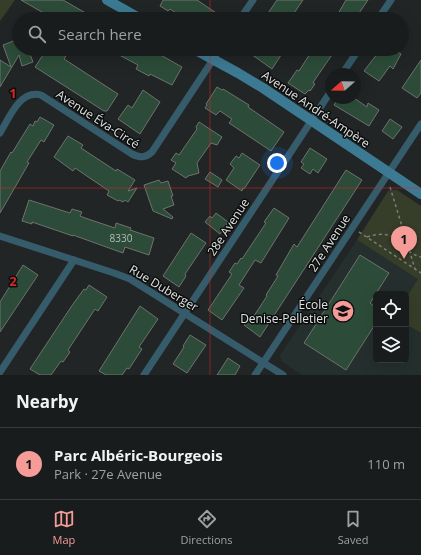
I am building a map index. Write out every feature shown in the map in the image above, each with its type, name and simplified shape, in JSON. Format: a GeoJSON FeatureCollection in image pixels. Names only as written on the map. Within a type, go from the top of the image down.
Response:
{"type":"FeatureCollection","features":[{"type":"Feature","properties":{"kind":"street"},"geometry":{"type":"LineString","coordinates":[[107,0],[128,12]]}},
{"type":"Feature","properties":{"kind":"street"},"geometry":{"type":"LineString","coordinates":[[245,12],[253,0]]}},
{"type":"Feature","properties":{"kind":"street"},"geometry":{"type":"LineString","coordinates":[[383,12],[391,0]]}},
{"type":"Feature","properties":{"kind":"street","name":"Avenue André-Ampère"},"geometry":{"type":"LineString","coordinates":[[206,56],[244,77],[421,194]]}},
{"type":"Feature","properties":{"kind":"street","name":"Avenue Éva-Circé"},"geometry":{"type":"LineString","coordinates":[[0,132],[19,102],[35,93],[41,95],[132,154],[144,158],[152,152],[216,56]]}},
{"type":"Feature","properties":{"kind":"street"},"geometry":{"type":"LineString","coordinates":[[346,68],[354,56]]}},
{"type":"Feature","properties":{"kind":"street","name":"28e Avenue"},"geometry":{"type":"LineString","coordinates":[[144,375],[325,100]]}},
{"type":"Feature","properties":{"kind":"street","name":"27e Avenue"},"geometry":{"type":"LineString","coordinates":[[255,375],[421,124]]}},
{"type":"Feature","properties":{"kind":"street","name":"Rue Duberger"},"geometry":{"type":"LineString","coordinates":[[0,236],[122,275],[144,287],[283,375]]}},
{"type":"Feature","properties":{"kind":"street"},"geometry":{"type":"LineString","coordinates":[[0,372],[74,260]]}},
{"type":"Feature","properties":{"kind":"path"},"geometry":{"type":"LineString","coordinates":[[389,172],[390,190],[415,269]]}},
{"type":"Feature","properties":{"kind":"path"},"geometry":{"type":"LineString","coordinates":[[352,228],[421,273]]}},
{"type":"Feature","properties":{"kind":"path"},"geometry":{"type":"LineString","coordinates":[[367,237],[387,235],[396,238],[412,254],[421,257]]}},
{"type":"Feature","properties":{"kind":"shaded area","name":"École Denise-Pelletier"},"geometry":{"type":"Polygon","coordinates":[[[357,240],[419,279],[409,294],[409,291],[373,291],[373,363],[409,363],[409,326],[421,333],[421,375],[302,375],[281,361],[280,355],[357,240]]]}},
{"type":"Feature","properties":{"kind":"green space"},"geometry":{"type":"Polygon","coordinates":[[[0,0],[15,0],[0,21],[0,0]]]}},
{"type":"Feature","properties":{"kind":"green space"},"geometry":{"type":"Polygon","coordinates":[[[397,190],[421,206],[421,333],[409,326],[409,293],[418,279],[357,240],[388,191],[397,190]]]}},
{"type":"Feature","properties":{"kind":"building"},"geometry":{"type":"Polygon","coordinates":[[[21,0],[63,0],[84,12],[42,12],[21,0]]]}},
{"type":"Feature","properties":{"kind":"building"},"geometry":{"type":"Polygon","coordinates":[[[163,0],[197,0],[215,12],[174,12],[170,9],[168,11],[160,6],[163,0]]]}},
{"type":"Feature","properties":{"kind":"building"},"geometry":{"type":"Polygon","coordinates":[[[277,0],[303,0],[295,12],[269,12],[277,0]]]}},
{"type":"Feature","properties":{"kind":"building"},"geometry":{"type":"Polygon","coordinates":[[[346,0],[368,0],[360,12],[339,12],[346,0]]]}},
{"type":"Feature","properties":{"kind":"building"},"geometry":{"type":"Polygon","coordinates":[[[12,42],[12,56],[18,56],[0,87],[0,60],[11,67],[3,45],[12,42]]]}},
{"type":"Feature","properties":{"kind":"building"},"geometry":{"type":"Polygon","coordinates":[[[19,56],[31,56],[33,62],[22,66],[19,56]]]}},
{"type":"Feature","properties":{"kind":"building"},"geometry":{"type":"Polygon","coordinates":[[[42,56],[66,56],[64,59],[118,94],[107,111],[104,111],[35,67],[42,56]]]}},
{"type":"Feature","properties":{"kind":"building"},"geometry":{"type":"Polygon","coordinates":[[[121,56],[162,56],[182,67],[172,85],[136,69],[138,65],[121,56]]]}},
{"type":"Feature","properties":{"kind":"building"},"geometry":{"type":"Polygon","coordinates":[[[254,56],[280,56],[272,69],[254,56]]]}},
{"type":"Feature","properties":{"kind":"building"},"geometry":{"type":"Polygon","coordinates":[[[309,56],[331,56],[314,81],[313,83],[315,84],[310,91],[309,90],[305,94],[288,83],[297,70],[299,71],[309,56]]]}},
{"type":"Feature","properties":{"kind":"building"},"geometry":{"type":"Polygon","coordinates":[[[376,56],[400,56],[393,69],[390,66],[379,81],[364,71],[376,56]]]}},
{"type":"Feature","properties":{"kind":"building"},"geometry":{"type":"Polygon","coordinates":[[[421,60],[421,93],[417,98],[402,88],[421,60]]]}},
{"type":"Feature","properties":{"kind":"building"},"geometry":{"type":"Polygon","coordinates":[[[217,87],[249,105],[248,107],[284,132],[271,151],[229,123],[232,119],[220,111],[216,115],[205,108],[217,87]]]}},
{"type":"Feature","properties":{"kind":"building"},"geometry":{"type":"Polygon","coordinates":[[[143,90],[160,102],[140,134],[118,119],[128,105],[132,108],[143,90]]]}},
{"type":"Feature","properties":{"kind":"building"},"geometry":{"type":"Polygon","coordinates":[[[361,103],[367,107],[368,103],[379,110],[369,126],[334,105],[361,103]]]}},
{"type":"Feature","properties":{"kind":"building"},"geometry":{"type":"Polygon","coordinates":[[[40,117],[54,125],[44,142],[41,140],[27,162],[29,163],[0,213],[0,171],[30,124],[33,126],[35,121],[37,122],[40,117]]]}},
{"type":"Feature","properties":{"kind":"building"},"geometry":{"type":"Polygon","coordinates":[[[390,119],[402,127],[393,139],[382,131],[390,119]]]}},
{"type":"Feature","properties":{"kind":"building"},"geometry":{"type":"Polygon","coordinates":[[[199,122],[222,137],[217,145],[211,143],[197,163],[199,173],[186,178],[172,169],[176,163],[171,160],[176,153],[179,155],[197,129],[196,127],[199,122]]]}},
{"type":"Feature","properties":{"kind":"building"},"geometry":{"type":"Polygon","coordinates":[[[68,136],[83,145],[81,148],[116,171],[117,169],[135,180],[128,191],[137,188],[128,202],[125,200],[123,202],[118,201],[107,195],[109,191],[75,168],[73,171],[54,157],[68,136]]]}},
{"type":"Feature","properties":{"kind":"building"},"geometry":{"type":"Polygon","coordinates":[[[310,148],[327,159],[318,173],[313,169],[310,174],[301,168],[304,164],[301,162],[310,148]]]}},
{"type":"Feature","properties":{"kind":"building"},"geometry":{"type":"Polygon","coordinates":[[[242,153],[260,165],[242,191],[226,180],[234,168],[230,164],[236,156],[239,158],[242,153]]]}},
{"type":"Feature","properties":{"kind":"building"},"geometry":{"type":"Polygon","coordinates":[[[346,170],[362,180],[260,337],[244,325],[250,317],[252,319],[267,296],[266,295],[278,276],[276,275],[294,244],[297,247],[346,170]]]}},
{"type":"Feature","properties":{"kind":"building"},"geometry":{"type":"Polygon","coordinates":[[[210,172],[222,180],[218,187],[205,179],[210,172]]]}},
{"type":"Feature","properties":{"kind":"building"},"geometry":{"type":"Polygon","coordinates":[[[159,180],[161,183],[168,181],[173,196],[171,196],[174,205],[163,209],[173,217],[172,219],[153,211],[144,185],[159,180]]]}},
{"type":"Feature","properties":{"kind":"building"},"geometry":{"type":"Polygon","coordinates":[[[29,200],[70,213],[72,209],[82,212],[80,216],[85,218],[115,228],[116,223],[131,228],[130,230],[154,238],[149,255],[125,247],[123,253],[32,222],[32,224],[22,221],[29,200]]]}},
{"type":"Feature","properties":{"kind":"building"},"geometry":{"type":"Polygon","coordinates":[[[274,208],[289,218],[261,263],[255,260],[239,285],[244,288],[222,320],[208,310],[232,274],[229,272],[235,263],[237,264],[241,258],[242,259],[274,208]]]}},
{"type":"Feature","properties":{"kind":"building"},"geometry":{"type":"Polygon","coordinates":[[[216,213],[228,222],[220,234],[205,222],[210,216],[212,218],[216,213]]]}},
{"type":"Feature","properties":{"kind":"building"},"geometry":{"type":"Polygon","coordinates":[[[191,233],[206,243],[185,274],[186,276],[179,287],[163,276],[191,233]]]}},
{"type":"Feature","properties":{"kind":"building"},"geometry":{"type":"Polygon","coordinates":[[[360,255],[389,273],[378,291],[373,291],[373,298],[370,303],[373,306],[373,328],[346,370],[304,343],[360,255]]]}},
{"type":"Feature","properties":{"kind":"building"},"geometry":{"type":"Polygon","coordinates":[[[23,265],[38,275],[0,332],[0,302],[23,265]]]}},
{"type":"Feature","properties":{"kind":"building"},"geometry":{"type":"Polygon","coordinates":[[[89,285],[107,297],[98,311],[95,309],[68,350],[70,352],[63,362],[61,361],[51,375],[40,375],[30,369],[71,307],[84,289],[86,290],[89,285]]]}},
{"type":"Feature","properties":{"kind":"building"},"geometry":{"type":"Polygon","coordinates":[[[140,306],[158,319],[139,347],[142,349],[129,369],[127,368],[122,375],[106,375],[99,371],[140,306]]]}},
{"type":"Feature","properties":{"kind":"building"},"geometry":{"type":"Polygon","coordinates":[[[190,335],[206,345],[187,373],[173,364],[190,335]]]}},
{"type":"Feature","properties":{"kind":"building"},"geometry":{"type":"Polygon","coordinates":[[[228,358],[240,366],[235,375],[217,375],[228,358]]]}},
{"type":"Feature","properties":{"kind":"place","name":"Parc Albéric-Bourgeois"},"geometry":{"type":"Point","coordinates":[404,259]}},
{"type":"Feature","properties":{"kind":"place","name":"École Denise-Pelletier"},"geometry":{"type":"Point","coordinates":[343,311]}}]}
